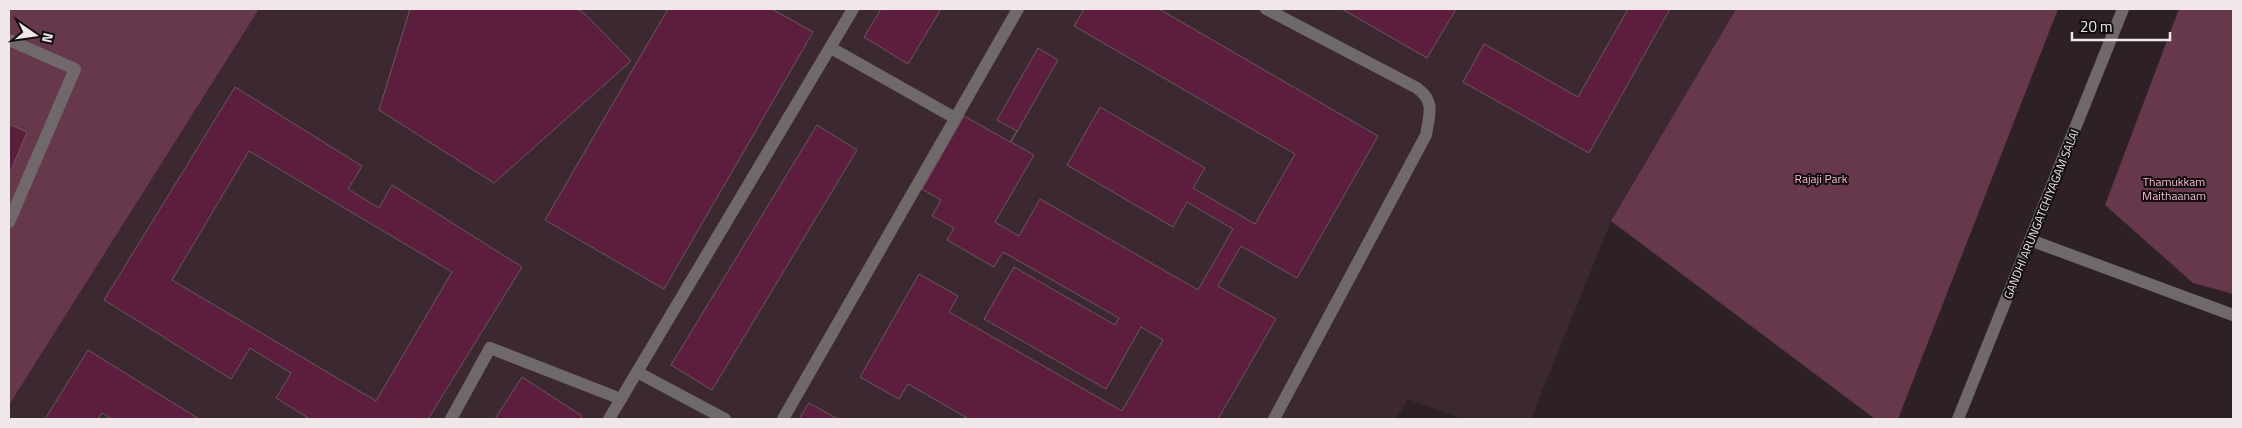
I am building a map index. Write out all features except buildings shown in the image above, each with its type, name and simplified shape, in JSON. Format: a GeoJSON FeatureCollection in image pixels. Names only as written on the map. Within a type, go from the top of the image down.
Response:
{"type":"FeatureCollection","features":[{"type":"Feature","properties":{"kind":"street"},"geometry":{"type":"LineString","coordinates":[[609,419],[830,48],[851,9]]}},
{"type":"Feature","properties":{"kind":"street"},"geometry":{"type":"LineString","coordinates":[[782,419],[1018,9]]}},
{"type":"Feature","properties":{"kind":"street"},"geometry":{"type":"LineString","coordinates":[[1266,9],[1416,88],[1426,95],[1430,108],[1426,135],[1274,419]]}},
{"type":"Feature","properties":{"kind":"street","name":"GANDHI ARUNGATCHIYAGAM SALAI"},"geometry":{"type":"LineString","coordinates":[[1958,419],[2123,9]]}},
{"type":"Feature","properties":{"kind":"street"},"geometry":{"type":"LineString","coordinates":[[9,40],[75,69],[9,222]]}},
{"type":"Feature","properties":{"kind":"street"},"geometry":{"type":"LineString","coordinates":[[830,48],[955,118]]}},
{"type":"Feature","properties":{"kind":"street"},"geometry":{"type":"LineString","coordinates":[[2030,240],[2233,315]]}},
{"type":"Feature","properties":{"kind":"street"},"geometry":{"type":"LineString","coordinates":[[451,419],[490,348],[621,399]]}},
{"type":"Feature","properties":{"kind":"street"},"geometry":{"type":"LineString","coordinates":[[637,372],[725,419]]}},
{"type":"Feature","properties":{"kind":"shaded area"},"geometry":{"type":"Polygon","coordinates":[[[259,9],[1736,9],[1611,221],[1531,419],[1463,419],[1408,399],[1396,419],[9,419],[9,405],[259,9]]]}},
{"type":"Feature","properties":{"kind":"green space"},"geometry":{"type":"Polygon","coordinates":[[[9,9],[259,9],[9,405],[9,9]]]}},
{"type":"Feature","properties":{"kind":"green space","name":"Rajaji Park"},"geometry":{"type":"Polygon","coordinates":[[[1736,9],[2058,9],[1898,419],[1875,419],[1611,221],[1736,9]]]}},
{"type":"Feature","properties":{"kind":"green space","name":"Thamukkam Maithaanam"},"geometry":{"type":"Polygon","coordinates":[[[2179,9],[2233,9],[2233,294],[2193,283],[2105,205],[2179,9]]]}}]}
